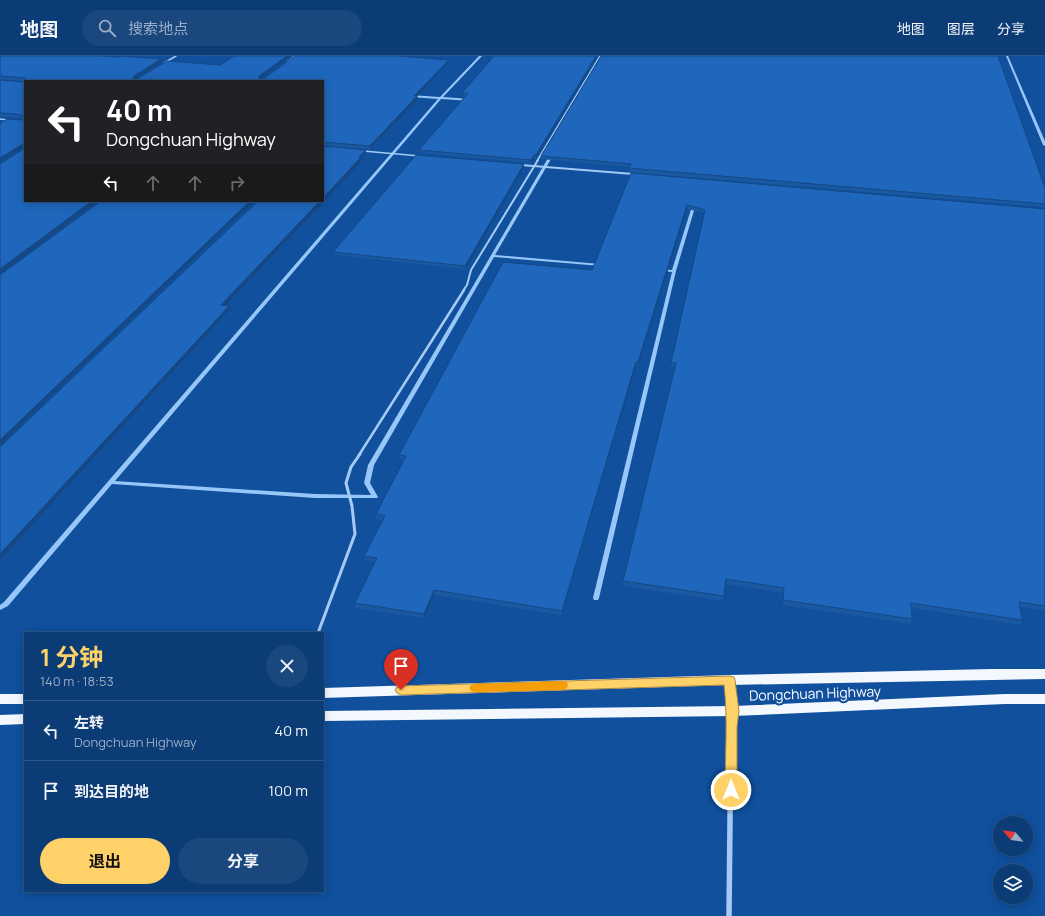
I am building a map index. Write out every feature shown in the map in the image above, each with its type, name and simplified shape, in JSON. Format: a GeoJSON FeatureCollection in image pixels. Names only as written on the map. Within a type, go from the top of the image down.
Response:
{"type":"FeatureCollection","features":[{"type":"Feature","properties":{"kind":"main road","name":"Dongchuan Highway"},"geometry":{"type":"LineString","coordinates":[[324,693],[730,680],[1045,674]]}},
{"type":"Feature","properties":{"kind":"main road"},"geometry":{"type":"LineString","coordinates":[[0,699],[24,699]]}},
{"type":"Feature","properties":{"kind":"main road","name":"Dongchuan Highway"},"geometry":{"type":"LineString","coordinates":[[324,716],[733,711],[1045,699]]}},
{"type":"Feature","properties":{"kind":"main road"},"geometry":{"type":"LineString","coordinates":[[0,720],[24,719]]}},
{"type":"Feature","properties":{"kind":"street"},"geometry":{"type":"LineString","coordinates":[[729,916],[731,727],[733,711],[730,680]]}},
{"type":"Feature","properties":{"kind":"lane"},"geometry":{"type":"LineString","coordinates":[[162,64],[176,56]]}},
{"type":"Feature","properties":{"kind":"lane"},"geometry":{"type":"LineString","coordinates":[[284,64],[295,56]]}},
{"type":"Feature","properties":{"kind":"lane"},"geometry":{"type":"LineString","coordinates":[[318,632],[356,534],[351,501],[346,483],[351,467],[467,285],[471,270],[600,56]]}},
{"type":"Feature","properties":{"kind":"lane"},"geometry":{"type":"LineString","coordinates":[[0,119],[12,120]]}},
{"type":"Feature","properties":{"kind":"lane"},"geometry":{"type":"LineString","coordinates":[[359,151],[427,156]]}},
{"type":"Feature","properties":{"kind":"lane"},"geometry":{"type":"LineString","coordinates":[[518,164],[633,174]]}},
{"type":"Feature","properties":{"kind":"building"},"geometry":{"type":"Polygon","coordinates":[[[0,56],[120,56],[161,59],[134,76],[133,79],[135,80],[26,80],[25,78],[0,76],[0,56]]]}},
{"type":"Feature","properties":{"kind":"building"},"geometry":{"type":"Polygon","coordinates":[[[234,56],[287,56],[259,76],[259,80],[135,80],[167,61],[220,65],[234,56]]]}},
{"type":"Feature","properties":{"kind":"building"},"geometry":{"type":"Polygon","coordinates":[[[295,56],[398,56],[449,60],[414,96],[417,96],[370,146],[324,142],[324,80],[262,80],[295,56]]]}},
{"type":"Feature","properties":{"kind":"building"},"geometry":{"type":"Polygon","coordinates":[[[494,56],[596,56],[536,155],[534,155],[531,160],[419,150],[468,93],[462,93],[494,56]]]}},
{"type":"Feature","properties":{"kind":"building"},"geometry":{"type":"Polygon","coordinates":[[[601,56],[998,56],[1045,188],[1045,204],[629,168],[631,164],[541,156],[601,56]]]}},
{"type":"Feature","properties":{"kind":"building"},"geometry":{"type":"Polygon","coordinates":[[[0,80],[24,82],[24,116],[0,113],[0,80]]]}},
{"type":"Feature","properties":{"kind":"building"},"geometry":{"type":"Polygon","coordinates":[[[7,119],[24,120],[24,144],[0,158],[0,123],[7,119]]]}},
{"type":"Feature","properties":{"kind":"building"},"geometry":{"type":"Polygon","coordinates":[[[324,146],[366,150],[359,157],[361,157],[324,197],[324,146]]]}},
{"type":"Feature","properties":{"kind":"building"},"geometry":{"type":"Polygon","coordinates":[[[24,149],[24,202],[91,202],[0,269],[0,164],[24,149]]]}},
{"type":"Feature","properties":{"kind":"building"},"geometry":{"type":"Polygon","coordinates":[[[416,155],[524,164],[465,266],[333,252],[416,155]]]}},
{"type":"Feature","properties":{"kind":"building"},"geometry":{"type":"Polygon","coordinates":[[[631,173],[1045,209],[1045,606],[1019,602],[1022,620],[911,603],[912,619],[783,600],[784,588],[726,579],[724,596],[623,581],[676,363],[671,363],[705,210],[687,205],[638,362],[636,362],[562,611],[434,590],[424,614],[355,603],[377,558],[364,556],[385,516],[376,514],[406,456],[399,455],[503,262],[592,270],[631,173]]]}},
{"type":"Feature","properties":{"kind":"building"},"geometry":{"type":"Polygon","coordinates":[[[100,202],[249,202],[0,440],[0,275],[100,202]]]}},
{"type":"Feature","properties":{"kind":"building"},"geometry":{"type":"Polygon","coordinates":[[[257,202],[319,202],[221,305],[229,306],[0,554],[0,447],[257,202]]]}},
{"type":"Feature","properties":{"kind":"waterway"},"geometry":{"type":"LineString","coordinates":[[440,98],[481,56]]}},
{"type":"Feature","properties":{"kind":"waterway"},"geometry":{"type":"LineString","coordinates":[[1007,56],[1045,145]]}},
{"type":"Feature","properties":{"kind":"waterway"},"geometry":{"type":"LineString","coordinates":[[411,96],[440,98]]}},
{"type":"Feature","properties":{"kind":"waterway"},"geometry":{"type":"LineString","coordinates":[[0,608],[6,604],[440,98]]}},
{"type":"Feature","properties":{"kind":"waterway"},"geometry":{"type":"LineString","coordinates":[[440,98],[470,100]]}},
{"type":"Feature","properties":{"kind":"waterway"},"geometry":{"type":"LineString","coordinates":[[111,482],[315,496],[375,497],[367,483],[371,465],[552,154]]}},
{"type":"Feature","properties":{"kind":"waterway"},"geometry":{"type":"LineString","coordinates":[[674,271],[694,204]]}},
{"type":"Feature","properties":{"kind":"waterway"},"geometry":{"type":"LineString","coordinates":[[493,256],[600,265]]}},
{"type":"Feature","properties":{"kind":"waterway"},"geometry":{"type":"LineString","coordinates":[[661,270],[674,271]]}},
{"type":"Feature","properties":{"kind":"waterway"},"geometry":{"type":"LineString","coordinates":[[596,598],[674,271]]}},
{"type":"Feature","properties":{"kind":"slow traffic"},"geometry":{"type":"LineString","coordinates":[[475,688],[563,685]]}},
{"type":"Feature","properties":{"kind":"route"},"geometry":{"type":"LineString","coordinates":[[401,690],[730,680],[733,711],[731,727],[731,790]]}}]}
